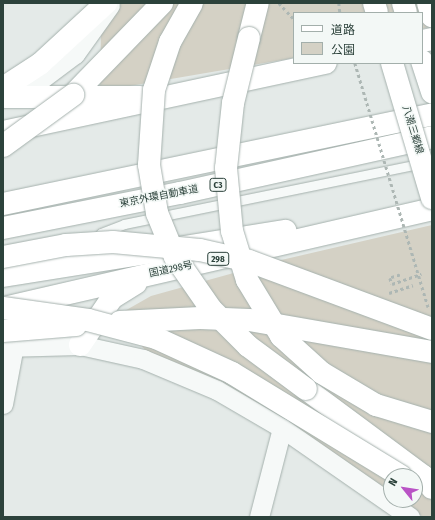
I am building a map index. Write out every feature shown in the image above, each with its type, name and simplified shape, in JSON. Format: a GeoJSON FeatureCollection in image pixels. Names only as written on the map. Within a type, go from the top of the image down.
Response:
{"type":"FeatureCollection","features":[{"type":"Feature","properties":{"kind":"main road"},"geometry":{"type":"LineString","coordinates":[[4,94],[40,64],[106,3]]}},
{"type":"Feature","properties":{"kind":"main road"},"geometry":{"type":"LineString","coordinates":[[73,95],[144,3]]}},
{"type":"Feature","properties":{"kind":"main road"},"geometry":{"type":"LineString","coordinates":[[3,146],[42,120],[73,95],[162,3]]}},
{"type":"Feature","properties":{"kind":"main road"},"geometry":{"type":"LineString","coordinates":[[192,3],[160,66],[149,116],[152,189],[175,257],[211,309],[248,346],[423,476],[432,488]]}},
{"type":"Feature","properties":{"kind":"main road"},"geometry":{"type":"LineString","coordinates":[[258,3],[233,103],[226,168],[232,230],[247,280],[281,336],[316,369],[376,405],[432,422]]}},
{"type":"Feature","properties":{"kind":"main road"},"geometry":{"type":"LineString","coordinates":[[428,3],[432,16]]}},
{"type":"Feature","properties":{"kind":"main road"},"geometry":{"type":"LineString","coordinates":[[3,132],[170,98],[322,64]]}},
{"type":"Feature","properties":{"kind":"main road","name":"八潮三郷線"},"geometry":{"type":"LineString","coordinates":[[392,64],[432,198]]}},
{"type":"Feature","properties":{"kind":"main road"},"geometry":{"type":"LineString","coordinates":[[423,64],[432,92]]}},
{"type":"Feature","properties":{"kind":"main road"},"geometry":{"type":"LineString","coordinates":[[4,94],[110,95],[170,98]]}},
{"type":"Feature","properties":{"kind":"main road"},"geometry":{"type":"LineString","coordinates":[[3,204],[432,114]]}},
{"type":"Feature","properties":{"kind":"main road"},"geometry":{"type":"LineString","coordinates":[[3,142],[42,120]]}},
{"type":"Feature","properties":{"kind":"main road","name":"東京外環自動車道"},"geometry":{"type":"LineString","coordinates":[[3,228],[180,194],[432,137]]}},
{"type":"Feature","properties":{"kind":"main road","name":"国道298号"},"geometry":{"type":"LineString","coordinates":[[3,308],[432,209]]}},
{"type":"Feature","properties":{"kind":"main road"},"geometry":{"type":"LineString","coordinates":[[3,276],[320,225],[380,222]]}},
{"type":"Feature","properties":{"kind":"main road"},"geometry":{"type":"LineString","coordinates":[[3,257],[66,245],[107,243],[200,250],[249,262],[430,320]]}},
{"type":"Feature","properties":{"kind":"main road"},"geometry":{"type":"LineString","coordinates":[[80,345],[112,298],[161,272]]}},
{"type":"Feature","properties":{"kind":"main road"},"geometry":{"type":"LineString","coordinates":[[3,308],[88,320],[156,338],[232,372],[388,468]]}},
{"type":"Feature","properties":{"kind":"main road"},"geometry":{"type":"LineString","coordinates":[[7,341],[200,318],[295,326],[432,352]]}},
{"type":"Feature","properties":{"kind":"main road"},"geometry":{"type":"LineString","coordinates":[[423,491],[432,497]]}},
{"type":"Feature","properties":{"kind":"street"},"geometry":{"type":"LineString","coordinates":[[4,94],[39,81],[75,54],[111,3]]}},
{"type":"Feature","properties":{"kind":"street"},"geometry":{"type":"LineString","coordinates":[[3,404],[7,341],[80,345],[143,359],[217,390],[282,428],[410,517]]}},
{"type":"Feature","properties":{"kind":"street"},"geometry":{"type":"LineString","coordinates":[[259,517],[282,428]]}},
{"type":"Feature","properties":{"kind":"lane"},"geometry":{"type":"LineString","coordinates":[[83,264],[101,233],[124,224],[432,161]]}},
{"type":"Feature","properties":{"kind":"path"},"geometry":{"type":"LineString","coordinates":[[279,3],[293,18]]}},
{"type":"Feature","properties":{"kind":"path"},"geometry":{"type":"LineString","coordinates":[[355,64],[421,274],[430,320]]}},
{"type":"Feature","properties":{"kind":"path"},"geometry":{"type":"LineString","coordinates":[[400,275],[390,278],[392,284],[421,274]]}},
{"type":"Feature","properties":{"kind":"path"},"geometry":{"type":"LineString","coordinates":[[383,299],[388,293],[413,286]]}},
{"type":"Feature","properties":{"kind":"green space"},"geometry":{"type":"Polygon","coordinates":[[[114,3],[432,3],[432,26],[423,29],[423,12],[293,12],[293,58],[100,91],[101,29],[114,3]]]}},
{"type":"Feature","properties":{"kind":"green space"},"geometry":{"type":"Polygon","coordinates":[[[432,225],[432,517],[423,517],[410,508],[423,508],[423,468],[383,468],[383,489],[149,354],[114,317],[151,296],[277,261],[432,225]]]}}]}
